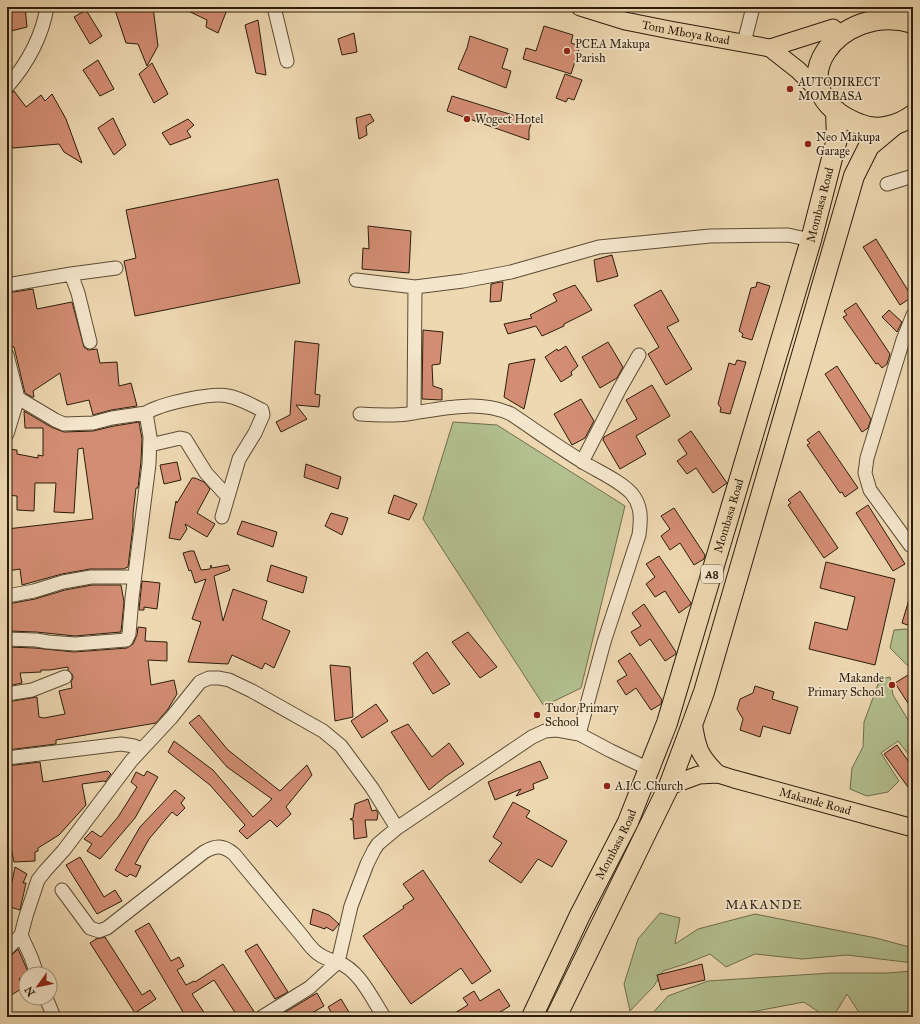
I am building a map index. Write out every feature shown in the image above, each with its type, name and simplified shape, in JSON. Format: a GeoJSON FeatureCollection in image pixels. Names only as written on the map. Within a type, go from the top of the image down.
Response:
{"type":"FeatureCollection","features":[{"type":"Feature","properties":{"kind":"highway","name":"A8"},"geometry":{"type":"LineString","coordinates":[[906,121],[878,128],[862,126],[848,120],[831,105],[820,85],[818,70],[819,54],[824,40],[845,18],[859,12],[875,8],[908,15]]}},
{"type":"Feature","properties":{"kind":"highway","name":"Mombasa Road"},"geometry":{"type":"LineString","coordinates":[[532,1017],[580,915],[616,847],[668,723],[811,240],[837,139],[831,105]]}},
{"type":"Feature","properties":{"kind":"highway","name":"Mombasa Road"},"geometry":{"type":"LineString","coordinates":[[556,1017],[670,786],[704,692],[854,176],[869,146],[906,121]]}},
{"type":"Feature","properties":{"kind":"main road","name":"Tom Mboya Road"},"geometry":{"type":"LineString","coordinates":[[585,8],[632,22],[709,38],[770,48]]}},
{"type":"Feature","properties":{"kind":"main road"},"geometry":{"type":"LineString","coordinates":[[770,48],[834,28]]}},
{"type":"Feature","properties":{"kind":"main road"},"geometry":{"type":"LineString","coordinates":[[770,48],[798,70],[831,105]]}},
{"type":"Feature","properties":{"kind":"main road","name":"Makande Road"},"geometry":{"type":"LineString","coordinates":[[693,722],[696,743],[700,752],[706,763],[718,774]]}},
{"type":"Feature","properties":{"kind":"main road","name":"Makande Road"},"geometry":{"type":"LineString","coordinates":[[670,786],[700,775],[718,774],[913,828]]}},
{"type":"Feature","properties":{"kind":"street"},"geometry":{"type":"LineString","coordinates":[[7,86],[18,75],[30,57],[41,30],[47,7]]}},
{"type":"Feature","properties":{"kind":"street"},"geometry":{"type":"LineString","coordinates":[[274,7],[287,61]]}},
{"type":"Feature","properties":{"kind":"street"},"geometry":{"type":"LineString","coordinates":[[744,43],[753,7]]}},
{"type":"Feature","properties":{"kind":"street"},"geometry":{"type":"LineString","coordinates":[[887,184],[913,176]]}},
{"type":"Feature","properties":{"kind":"street"},"geometry":{"type":"LineString","coordinates":[[356,280],[415,287],[463,281],[511,272],[599,247],[730,235],[788,235],[811,240]]}},
{"type":"Feature","properties":{"kind":"street"},"geometry":{"type":"LineString","coordinates":[[7,284],[116,268]]}},
{"type":"Feature","properties":{"kind":"street"},"geometry":{"type":"LineString","coordinates":[[71,274],[78,293],[90,342]]}},
{"type":"Feature","properties":{"kind":"street"},"geometry":{"type":"LineString","coordinates":[[414,413],[415,287]]}},
{"type":"Feature","properties":{"kind":"street"},"geometry":{"type":"LineString","coordinates":[[913,315],[903,340],[867,458],[866,473],[870,490],[906,540],[913,547]]}},
{"type":"Feature","properties":{"kind":"street"},"geometry":{"type":"LineString","coordinates":[[7,355],[18,398],[7,434]]}},
{"type":"Feature","properties":{"kind":"street"},"geometry":{"type":"LineString","coordinates":[[582,462],[619,390],[640,355]]}},
{"type":"Feature","properties":{"kind":"street"},"geometry":{"type":"LineString","coordinates":[[18,398],[64,424],[93,424],[112,418],[146,413],[178,401],[226,395],[262,410],[263,415],[239,459],[222,517]]}},
{"type":"Feature","properties":{"kind":"street"},"geometry":{"type":"LineString","coordinates":[[360,414],[395,415],[447,407],[494,408],[511,414],[582,462],[620,484],[632,494],[639,507],[642,520],[639,535],[604,642],[579,734]]}},
{"type":"Feature","properties":{"kind":"street"},"geometry":{"type":"LineString","coordinates":[[7,640],[36,640],[69,644],[126,640],[129,634],[134,577],[149,464],[150,437],[146,413]]}},
{"type":"Feature","properties":{"kind":"street"},"geometry":{"type":"LineString","coordinates":[[150,445],[180,438],[185,439],[206,473],[228,497]]}},
{"type":"Feature","properties":{"kind":"street"},"geometry":{"type":"LineString","coordinates":[[7,596],[34,591],[63,582],[91,577],[134,577]]}},
{"type":"Feature","properties":{"kind":"street"},"geometry":{"type":"LineString","coordinates":[[7,694],[32,690],[65,677]]}},
{"type":"Feature","properties":{"kind":"street"},"geometry":{"type":"LineString","coordinates":[[7,949],[22,935],[26,916],[38,880],[45,870],[64,850],[131,761],[171,718],[200,682],[209,678],[229,680],[252,691],[322,731],[341,746],[372,788],[397,828]]}},
{"type":"Feature","properties":{"kind":"street"},"geometry":{"type":"LineString","coordinates":[[262,1017],[309,988],[338,962],[350,906],[378,844],[397,828],[532,737],[545,731],[557,730],[579,734],[649,769]]}},
{"type":"Feature","properties":{"kind":"street"},"geometry":{"type":"LineString","coordinates":[[7,758],[121,744],[142,749]]}},
{"type":"Feature","properties":{"kind":"street"},"geometry":{"type":"LineString","coordinates":[[62,890],[90,928],[99,931],[107,928],[204,852],[212,847],[228,849],[234,854],[303,936],[312,950],[328,960],[338,962],[352,970],[361,981],[384,1017]]}},
{"type":"Feature","properties":{"kind":"street"},"geometry":{"type":"LineString","coordinates":[[22,935],[34,966]]}},
{"type":"Feature","properties":{"kind":"street"},"geometry":{"type":"LineString","coordinates":[[49,1006],[54,1017]]}},
{"type":"Feature","properties":{"kind":"green space"},"geometry":{"type":"Polygon","coordinates":[[[453,422],[497,425],[625,506],[581,688],[544,706],[423,519],[453,422]]]}},
{"type":"Feature","properties":{"kind":"green space"},"geometry":{"type":"Polygon","coordinates":[[[906,629],[913,632],[913,665],[909,667],[890,648],[894,630],[906,629]]]}},
{"type":"Feature","properties":{"kind":"green space"},"geometry":{"type":"Polygon","coordinates":[[[890,677],[893,695],[913,728],[913,760],[898,741],[881,753],[899,781],[888,792],[867,796],[850,789],[852,768],[863,747],[864,722],[880,679],[890,677]]]}},
{"type":"Feature","properties":{"kind":"green space"},"geometry":{"type":"Polygon","coordinates":[[[660,913],[680,918],[675,944],[698,929],[755,914],[876,938],[913,948],[913,963],[847,955],[802,959],[755,954],[726,967],[710,954],[663,971],[654,986],[630,1011],[624,984],[638,939],[660,913]]]}},
{"type":"Feature","properties":{"kind":"green space"},"geometry":{"type":"Polygon","coordinates":[[[913,971],[913,1015],[881,1013],[879,1017],[862,1017],[847,994],[833,1017],[826,1017],[804,1002],[725,1017],[649,1017],[668,996],[708,981],[831,973],[887,973],[913,971]]]}},
{"type":"Feature","properties":{"kind":"building"},"geometry":{"type":"Polygon","coordinates":[[[7,7],[25,7],[27,27],[7,32],[7,7]]]}},
{"type":"Feature","properties":{"kind":"building"},"geometry":{"type":"Polygon","coordinates":[[[114,7],[153,7],[158,46],[147,66],[138,44],[126,43],[114,7]]]}},
{"type":"Feature","properties":{"kind":"building"},"geometry":{"type":"Polygon","coordinates":[[[180,7],[228,7],[218,33],[206,27],[207,20],[180,7]]]}},
{"type":"Feature","properties":{"kind":"building"},"geometry":{"type":"Polygon","coordinates":[[[86,10],[102,36],[90,44],[74,17],[86,10]]]}},
{"type":"Feature","properties":{"kind":"building"},"geometry":{"type":"Polygon","coordinates":[[[258,20],[266,75],[256,73],[245,25],[258,20]]]}},
{"type":"Feature","properties":{"kind":"building"},"geometry":{"type":"Polygon","coordinates":[[[544,26],[573,35],[571,43],[580,46],[571,74],[523,59],[526,48],[536,51],[544,26]]]}},
{"type":"Feature","properties":{"kind":"building"},"geometry":{"type":"Polygon","coordinates":[[[354,33],[357,52],[342,55],[338,39],[354,33]]]}},
{"type":"Feature","properties":{"kind":"building"},"geometry":{"type":"Polygon","coordinates":[[[470,36],[508,49],[502,68],[511,71],[506,88],[458,69],[467,48],[470,36]]]}},
{"type":"Feature","properties":{"kind":"building"},"geometry":{"type":"Polygon","coordinates":[[[98,60],[114,89],[100,96],[83,70],[98,60]]]}},
{"type":"Feature","properties":{"kind":"building"},"geometry":{"type":"Polygon","coordinates":[[[152,63],[168,94],[154,103],[139,74],[152,63]]]}},
{"type":"Feature","properties":{"kind":"building"},"geometry":{"type":"Polygon","coordinates":[[[565,74],[582,80],[574,100],[568,98],[566,102],[556,98],[565,74]]]}},
{"type":"Feature","properties":{"kind":"building"},"geometry":{"type":"Polygon","coordinates":[[[14,91],[26,107],[41,95],[45,101],[52,94],[66,119],[82,163],[64,152],[59,144],[13,148],[7,136],[7,98],[14,91]]]}},
{"type":"Feature","properties":{"kind":"building"},"geometry":{"type":"Polygon","coordinates":[[[452,96],[532,121],[529,130],[529,140],[447,111],[452,96]]]}},
{"type":"Feature","properties":{"kind":"building"},"geometry":{"type":"Polygon","coordinates":[[[370,114],[374,121],[366,126],[367,135],[359,139],[356,118],[370,114]]]}},
{"type":"Feature","properties":{"kind":"building"},"geometry":{"type":"Polygon","coordinates":[[[113,118],[126,145],[114,155],[98,128],[113,118]]]}},
{"type":"Feature","properties":{"kind":"building"},"geometry":{"type":"Polygon","coordinates":[[[188,119],[194,125],[187,131],[191,137],[170,145],[162,133],[188,119]]]}},
{"type":"Feature","properties":{"kind":"building"},"geometry":{"type":"Polygon","coordinates":[[[278,179],[300,283],[135,316],[124,261],[136,258],[126,210],[278,179]]]}},
{"type":"Feature","properties":{"kind":"building"},"geometry":{"type":"Polygon","coordinates":[[[368,226],[411,231],[409,273],[362,269],[363,248],[369,249],[368,226]]]}},
{"type":"Feature","properties":{"kind":"building"},"geometry":{"type":"Polygon","coordinates":[[[876,239],[912,297],[900,305],[863,247],[876,239]]]}},
{"type":"Feature","properties":{"kind":"building"},"geometry":{"type":"Polygon","coordinates":[[[612,255],[618,276],[597,282],[594,260],[612,255]]]}},
{"type":"Feature","properties":{"kind":"building"},"geometry":{"type":"Polygon","coordinates":[[[503,282],[501,301],[490,302],[491,284],[503,282]]]}},
{"type":"Feature","properties":{"kind":"building"},"geometry":{"type":"Polygon","coordinates":[[[757,282],[770,286],[752,340],[742,337],[743,334],[739,331],[751,288],[756,287],[757,282]]]}},
{"type":"Feature","properties":{"kind":"building"},"geometry":{"type":"Polygon","coordinates":[[[575,285],[592,310],[564,324],[564,326],[542,336],[536,326],[508,334],[504,324],[532,318],[530,315],[557,301],[553,294],[575,285]]]}},
{"type":"Feature","properties":{"kind":"building"},"geometry":{"type":"Polygon","coordinates":[[[33,289],[37,309],[72,302],[84,347],[88,350],[97,349],[100,363],[117,362],[119,386],[131,383],[137,406],[111,410],[93,415],[89,400],[67,405],[60,373],[33,391],[34,397],[25,393],[14,347],[12,347],[9,336],[7,293],[33,289]]]}},
{"type":"Feature","properties":{"kind":"building"},"geometry":{"type":"Polygon","coordinates":[[[661,290],[679,321],[667,327],[692,369],[666,385],[648,354],[659,347],[634,305],[661,290]]]}},
{"type":"Feature","properties":{"kind":"building"},"geometry":{"type":"Polygon","coordinates":[[[856,303],[890,354],[887,364],[882,368],[878,363],[876,364],[843,317],[847,315],[844,311],[856,303]]]}},
{"type":"Feature","properties":{"kind":"building"},"geometry":{"type":"Polygon","coordinates":[[[889,310],[902,322],[897,332],[882,317],[889,310]]]}},
{"type":"Feature","properties":{"kind":"building"},"geometry":{"type":"Polygon","coordinates":[[[423,330],[443,332],[440,364],[432,365],[433,386],[442,389],[442,400],[422,399],[423,330]]]}},
{"type":"Feature","properties":{"kind":"building"},"geometry":{"type":"Polygon","coordinates":[[[295,341],[319,344],[315,394],[320,395],[319,407],[296,405],[307,419],[281,432],[276,422],[290,415],[295,341]]]}},
{"type":"Feature","properties":{"kind":"building"},"geometry":{"type":"Polygon","coordinates":[[[608,342],[623,367],[617,378],[600,388],[582,357],[608,342]]]}},
{"type":"Feature","properties":{"kind":"building"},"geometry":{"type":"Polygon","coordinates":[[[566,346],[578,366],[571,372],[572,375],[561,382],[545,357],[557,349],[558,351],[566,346]]]}},
{"type":"Feature","properties":{"kind":"building"},"geometry":{"type":"Polygon","coordinates":[[[535,359],[524,409],[504,397],[509,364],[535,359]]]}},
{"type":"Feature","properties":{"kind":"building"},"geometry":{"type":"Polygon","coordinates":[[[737,360],[746,362],[730,414],[720,412],[721,408],[718,404],[729,363],[735,365],[737,360]]]}},
{"type":"Feature","properties":{"kind":"building"},"geometry":{"type":"Polygon","coordinates":[[[837,366],[871,419],[868,428],[862,432],[825,374],[837,366]]]}},
{"type":"Feature","properties":{"kind":"building"},"geometry":{"type":"Polygon","coordinates":[[[652,385],[670,416],[636,436],[646,454],[620,469],[603,440],[604,437],[637,419],[626,400],[652,385]]]}},
{"type":"Feature","properties":{"kind":"building"},"geometry":{"type":"Polygon","coordinates":[[[581,399],[594,421],[585,438],[572,445],[554,414],[581,399]]]}},
{"type":"Feature","properties":{"kind":"building"},"geometry":{"type":"Polygon","coordinates":[[[24,411],[51,427],[64,432],[93,431],[139,422],[142,439],[141,461],[138,488],[136,488],[128,567],[123,569],[90,569],[62,574],[22,585],[20,569],[7,571],[7,529],[93,519],[83,448],[78,449],[74,513],[54,512],[56,483],[35,483],[34,511],[17,510],[17,496],[7,495],[8,449],[17,450],[17,454],[38,458],[38,455],[43,456],[43,428],[25,428],[24,411]]]}},
{"type":"Feature","properties":{"kind":"building"},"geometry":{"type":"Polygon","coordinates":[[[691,431],[727,483],[713,493],[696,468],[687,474],[677,461],[687,454],[678,440],[691,431]]]}},
{"type":"Feature","properties":{"kind":"building"},"geometry":{"type":"Polygon","coordinates":[[[819,431],[858,488],[845,497],[842,492],[840,493],[807,445],[810,443],[807,440],[819,431]]]}},
{"type":"Feature","properties":{"kind":"building"},"geometry":{"type":"Polygon","coordinates":[[[177,462],[181,480],[164,484],[160,465],[177,462]]]}},
{"type":"Feature","properties":{"kind":"building"},"geometry":{"type":"Polygon","coordinates":[[[306,464],[341,477],[338,489],[304,477],[306,464]]]}},
{"type":"Feature","properties":{"kind":"building"},"geometry":{"type":"Polygon","coordinates":[[[192,478],[204,482],[210,489],[197,513],[215,524],[207,537],[185,524],[187,529],[180,540],[169,538],[176,501],[177,503],[192,478]]]}},
{"type":"Feature","properties":{"kind":"building"},"geometry":{"type":"Polygon","coordinates":[[[800,491],[838,548],[824,558],[788,505],[791,503],[788,500],[800,491]]]}},
{"type":"Feature","properties":{"kind":"building"},"geometry":{"type":"Polygon","coordinates":[[[394,495],[417,504],[409,520],[388,513],[394,495]]]}},
{"type":"Feature","properties":{"kind":"building"},"geometry":{"type":"Polygon","coordinates":[[[868,505],[905,564],[893,571],[856,513],[868,505]]]}},
{"type":"Feature","properties":{"kind":"building"},"geometry":{"type":"Polygon","coordinates":[[[674,508],[705,555],[704,559],[694,565],[680,543],[670,550],[661,536],[670,529],[661,516],[674,508]]]}},
{"type":"Feature","properties":{"kind":"building"},"geometry":{"type":"Polygon","coordinates":[[[331,513],[348,518],[342,535],[325,526],[331,513]]]}},
{"type":"Feature","properties":{"kind":"building"},"geometry":{"type":"Polygon","coordinates":[[[242,521],[277,532],[273,547],[237,534],[242,521]]]}},
{"type":"Feature","properties":{"kind":"building"},"geometry":{"type":"Polygon","coordinates":[[[194,551],[201,570],[210,569],[211,565],[212,568],[228,565],[230,570],[214,576],[223,621],[233,589],[267,601],[262,619],[290,631],[274,668],[265,663],[262,669],[232,655],[228,664],[188,662],[201,622],[192,619],[206,579],[195,583],[183,553],[194,551]]]}},
{"type":"Feature","properties":{"kind":"building"},"geometry":{"type":"Polygon","coordinates":[[[659,556],[691,603],[679,613],[665,591],[655,597],[646,584],[655,577],[646,564],[659,556]]]}},
{"type":"Feature","properties":{"kind":"building"},"geometry":{"type":"Polygon","coordinates":[[[826,562],[895,579],[875,665],[809,649],[815,622],[847,630],[855,597],[820,588],[826,562]]]}},
{"type":"Feature","properties":{"kind":"building"},"geometry":{"type":"Polygon","coordinates":[[[271,565],[307,577],[303,593],[267,581],[271,565]]]}},
{"type":"Feature","properties":{"kind":"building"},"geometry":{"type":"Polygon","coordinates":[[[142,581],[160,583],[157,609],[144,607],[144,610],[139,610],[142,581]]]}},
{"type":"Feature","properties":{"kind":"building"},"geometry":{"type":"Polygon","coordinates":[[[92,585],[121,585],[124,602],[121,632],[75,636],[7,631],[7,614],[9,614],[8,604],[92,585]]]}},
{"type":"Feature","properties":{"kind":"building"},"geometry":{"type":"Polygon","coordinates":[[[911,593],[913,593],[913,627],[902,623],[911,593]]]}},
{"type":"Feature","properties":{"kind":"building"},"geometry":{"type":"Polygon","coordinates":[[[644,604],[676,652],[676,654],[665,661],[650,639],[640,646],[631,632],[641,626],[632,613],[644,604]]]}},
{"type":"Feature","properties":{"kind":"building"},"geometry":{"type":"Polygon","coordinates":[[[138,627],[146,628],[145,641],[167,642],[167,661],[148,660],[151,685],[174,680],[177,694],[168,709],[156,723],[56,740],[56,744],[7,750],[7,702],[37,697],[39,717],[44,718],[65,714],[59,691],[72,688],[71,682],[73,678],[72,674],[68,670],[68,667],[41,670],[41,672],[20,673],[22,683],[8,686],[7,647],[74,652],[127,648],[133,644],[137,635],[138,627]]]}},
{"type":"Feature","properties":{"kind":"building"},"geometry":{"type":"Polygon","coordinates":[[[468,632],[497,667],[480,678],[452,642],[468,632]]]}},
{"type":"Feature","properties":{"kind":"building"},"geometry":{"type":"Polygon","coordinates":[[[427,652],[450,684],[433,694],[413,663],[427,652]]]}},
{"type":"Feature","properties":{"kind":"building"},"geometry":{"type":"Polygon","coordinates":[[[630,653],[662,700],[661,704],[651,710],[636,688],[626,695],[617,681],[627,675],[618,661],[630,653]]]}},
{"type":"Feature","properties":{"kind":"building"},"geometry":{"type":"Polygon","coordinates":[[[330,665],[350,667],[353,717],[335,721],[330,665]]]}},
{"type":"Feature","properties":{"kind":"building"},"geometry":{"type":"Polygon","coordinates":[[[913,672],[913,711],[895,683],[913,672]]]}},
{"type":"Feature","properties":{"kind":"building"},"geometry":{"type":"Polygon","coordinates":[[[755,686],[774,692],[772,699],[798,707],[790,734],[763,726],[760,737],[740,730],[743,719],[737,709],[740,699],[753,693],[755,686]]]}},
{"type":"Feature","properties":{"kind":"building"},"geometry":{"type":"Polygon","coordinates":[[[376,704],[388,721],[362,738],[351,721],[376,704]]]}},
{"type":"Feature","properties":{"kind":"building"},"geometry":{"type":"Polygon","coordinates":[[[199,715],[228,750],[280,791],[307,765],[312,775],[286,807],[291,814],[277,827],[270,820],[247,839],[239,831],[245,825],[210,785],[168,752],[174,741],[213,770],[253,817],[272,799],[227,767],[189,723],[199,715]]]}},
{"type":"Feature","properties":{"kind":"building"},"geometry":{"type":"Polygon","coordinates":[[[408,724],[432,757],[449,743],[464,764],[429,790],[391,732],[408,724]]]}},
{"type":"Feature","properties":{"kind":"building"},"geometry":{"type":"Polygon","coordinates":[[[897,745],[913,768],[913,794],[884,754],[897,745]]]}},
{"type":"Feature","properties":{"kind":"building"},"geometry":{"type":"Polygon","coordinates":[[[540,761],[548,778],[533,784],[534,789],[516,796],[521,789],[495,800],[488,782],[540,761]]]}},
{"type":"Feature","properties":{"kind":"building"},"geometry":{"type":"Polygon","coordinates":[[[40,762],[43,782],[108,771],[111,774],[105,782],[82,784],[86,805],[59,835],[38,848],[38,851],[35,852],[35,861],[14,862],[8,834],[7,835],[7,766],[40,762]]]}},
{"type":"Feature","properties":{"kind":"building"},"geometry":{"type":"Polygon","coordinates":[[[147,771],[158,777],[135,818],[100,859],[87,851],[92,844],[84,839],[92,831],[101,837],[118,817],[137,787],[131,782],[136,772],[144,776],[147,771]]]}},
{"type":"Feature","properties":{"kind":"building"},"geometry":{"type":"Polygon","coordinates":[[[175,790],[185,798],[181,803],[185,808],[177,816],[172,812],[149,839],[135,864],[141,866],[136,877],[130,874],[127,877],[115,870],[140,827],[175,790]]]}},
{"type":"Feature","properties":{"kind":"building"},"geometry":{"type":"Polygon","coordinates":[[[368,799],[372,811],[376,810],[378,813],[377,820],[365,820],[367,837],[354,839],[353,820],[350,819],[353,818],[355,804],[368,799]]]}},
{"type":"Feature","properties":{"kind":"building"},"geometry":{"type":"Polygon","coordinates":[[[513,802],[530,811],[526,817],[567,841],[552,867],[538,859],[521,883],[489,861],[502,843],[493,837],[513,802]]]}},
{"type":"Feature","properties":{"kind":"building"},"geometry":{"type":"Polygon","coordinates":[[[80,857],[104,897],[115,890],[122,901],[97,914],[66,865],[80,857]]]}},
{"type":"Feature","properties":{"kind":"building"},"geometry":{"type":"Polygon","coordinates":[[[15,867],[27,874],[23,883],[26,883],[20,910],[7,906],[7,897],[15,867]]]}},
{"type":"Feature","properties":{"kind":"building"},"geometry":{"type":"Polygon","coordinates":[[[423,870],[491,971],[472,984],[461,968],[411,1004],[363,936],[404,908],[403,906],[414,899],[403,884],[423,870]]]}},
{"type":"Feature","properties":{"kind":"building"},"geometry":{"type":"Polygon","coordinates":[[[313,909],[329,915],[339,924],[333,931],[326,927],[325,929],[310,924],[313,909]]]}},
{"type":"Feature","properties":{"kind":"building"},"geometry":{"type":"Polygon","coordinates":[[[149,923],[171,961],[179,957],[184,966],[177,970],[186,985],[194,981],[195,982],[223,964],[255,1013],[254,1017],[238,1017],[214,980],[192,994],[207,1017],[186,1017],[135,931],[149,923]]]}},
{"type":"Feature","properties":{"kind":"building"},"geometry":{"type":"Polygon","coordinates":[[[105,937],[142,995],[150,990],[156,999],[135,1013],[90,943],[96,939],[105,937]]]}},
{"type":"Feature","properties":{"kind":"building"},"geometry":{"type":"Polygon","coordinates":[[[257,944],[288,992],[275,999],[245,951],[257,944]]]}},
{"type":"Feature","properties":{"kind":"building"},"geometry":{"type":"Polygon","coordinates":[[[18,949],[25,966],[18,966],[18,991],[7,998],[7,957],[12,955],[18,949]]]}},
{"type":"Feature","properties":{"kind":"building"},"geometry":{"type":"Polygon","coordinates":[[[702,964],[705,980],[661,990],[657,975],[702,964]]]}},
{"type":"Feature","properties":{"kind":"building"},"geometry":{"type":"Polygon","coordinates":[[[499,989],[510,1006],[492,1017],[448,1017],[468,1005],[463,998],[474,991],[480,1001],[499,989]]]}},
{"type":"Feature","properties":{"kind":"building"},"geometry":{"type":"Polygon","coordinates":[[[317,993],[324,1006],[305,1017],[277,1017],[317,993]]]}},
{"type":"Feature","properties":{"kind":"building"},"geometry":{"type":"Polygon","coordinates":[[[341,999],[352,1017],[334,1017],[328,1007],[341,999]]]}},
{"type":"Feature","properties":{"kind":"place","name":"PCEA Makupa Parish"},"geometry":{"type":"Point","coordinates":[567,51]}},
{"type":"Feature","properties":{"kind":"place","name":"AUTODIRECT MOMBASA"},"geometry":{"type":"Point","coordinates":[790,89]}},
{"type":"Feature","properties":{"kind":"place","name":"Wogect Hotel"},"geometry":{"type":"Point","coordinates":[467,119]}},
{"type":"Feature","properties":{"kind":"place","name":"Neo Makupa Garage"},"geometry":{"type":"Point","coordinates":[808,144]}},
{"type":"Feature","properties":{"kind":"place","name":"Makande Primary School"},"geometry":{"type":"Point","coordinates":[892,685]}},
{"type":"Feature","properties":{"kind":"place","name":"Tudor Primary School"},"geometry":{"type":"Point","coordinates":[537,715]}},
{"type":"Feature","properties":{"kind":"place","name":"A.I.C .Church"},"geometry":{"type":"Point","coordinates":[607,786]}},
{"type":"Feature","properties":{"kind":"district","name":"MAKANDE"},"geometry":{"type":"Point","coordinates":[764,904]}}]}
